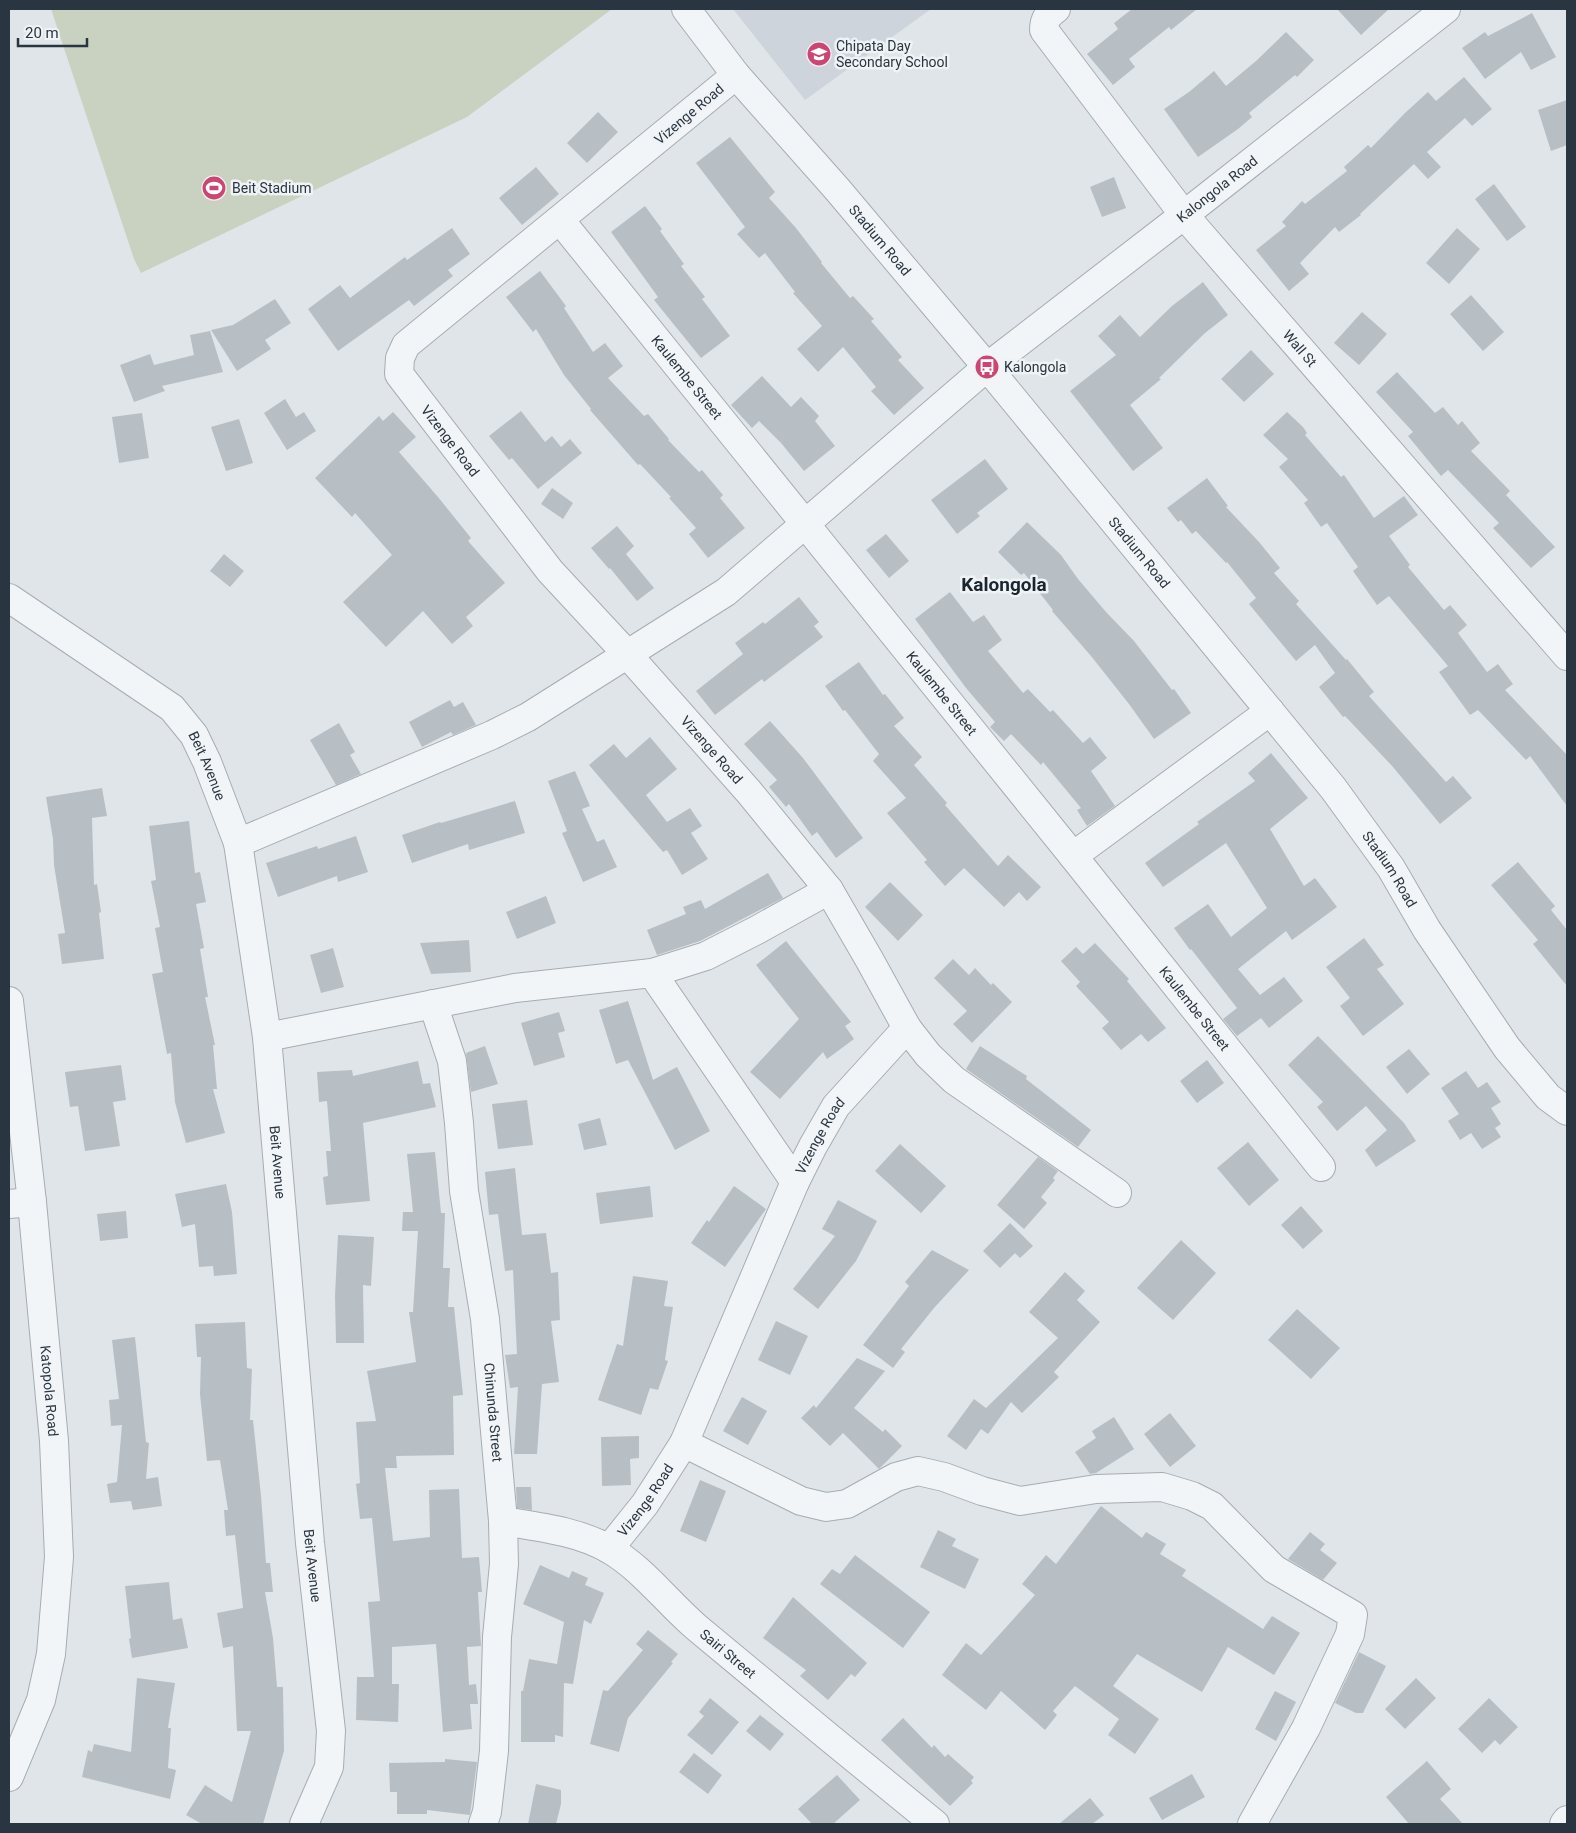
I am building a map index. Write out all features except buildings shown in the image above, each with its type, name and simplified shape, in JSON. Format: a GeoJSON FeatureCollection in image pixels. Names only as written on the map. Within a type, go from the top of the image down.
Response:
{"type":"FeatureCollection","features":[{"type":"Feature","properties":{"kind":"street","name":"Stadium Road"},"geometry":{"type":"LineString","coordinates":[[686,9],[736,75],[836,189],[987,367],[1333,788],[1391,868],[1427,930],[1507,1048],[1548,1097],[1567,1111]]}},
{"type":"Feature","properties":{"kind":"street","name":"Kalongola Road"},"geometry":{"type":"LineString","coordinates":[[238,843],[499,732],[528,717],[726,592],[987,367],[1184,216],[1446,9]]}},
{"type":"Feature","properties":{"kind":"street","name":"Wall St"},"geometry":{"type":"LineString","coordinates":[[1050,19],[1184,216],[1567,656]]}},
{"type":"Feature","properties":{"kind":"street","name":"Vizenge Road"},"geometry":{"type":"LineString","coordinates":[[609,1549],[645,1504],[684,1443],[795,1182],[813,1146],[836,1106],[907,1028],[829,890],[749,792],[627,654],[550,571],[399,374],[400,358],[406,345],[736,75]]}},
{"type":"Feature","properties":{"kind":"street","name":"Kaulembe Street"},"geometry":{"type":"LineString","coordinates":[[560,220],[1321,1167]]}},
{"type":"Feature","properties":{"kind":"street","name":"Beit Avenue"},"geometry":{"type":"LineString","coordinates":[[9,598],[172,708],[194,735],[204,755],[238,843],[267,1037],[310,1543],[331,1731],[329,1767],[304,1824]]}},
{"type":"Feature","properties":{"kind":"street"},"geometry":{"type":"LineString","coordinates":[[1073,856],[1270,711]]}},
{"type":"Feature","properties":{"kind":"street"},"geometry":{"type":"LineString","coordinates":[[267,1037],[515,988],[652,973],[706,956],[829,890]]}},
{"type":"Feature","properties":{"kind":"street"},"geometry":{"type":"LineString","coordinates":[[652,973],[795,1182]]}},
{"type":"Feature","properties":{"kind":"street","name":"Katopola Road"},"geometry":{"type":"LineString","coordinates":[[9,1001],[21,1203],[54,1441],[59,1557],[51,1654],[41,1700],[9,1776]]}},
{"type":"Feature","properties":{"kind":"street","name":"Chinunda Street"},"geometry":{"type":"LineString","coordinates":[[433,1004],[452,1061],[460,1123],[464,1190],[485,1319],[503,1522],[504,1564],[497,1637],[494,1751],[487,1812],[483,1824]]}},
{"type":"Feature","properties":{"kind":"street"},"geometry":{"type":"LineString","coordinates":[[907,1028],[928,1055],[954,1080],[1118,1193]]}},
{"type":"Feature","properties":{"kind":"street"},"geometry":{"type":"LineString","coordinates":[[684,1443],[801,1501],[826,1507],[847,1504],[896,1477],[918,1471],[944,1477],[982,1491],[1020,1501],[1096,1489],[1162,1487],[1192,1496],[1212,1506],[1274,1569],[1353,1615],[1350,1634],[1310,1719],[1252,1824]]}},
{"type":"Feature","properties":{"kind":"street","name":"Sairi Street"},"geometry":{"type":"LineString","coordinates":[[503,1522],[564,1531],[609,1549],[650,1579],[689,1621],[828,1738],[936,1824]]}},
{"type":"Feature","properties":{"kind":"street"},"geometry":{"type":"LineString","coordinates":[[1564,1824],[1567,1820]]}},
{"type":"Feature","properties":{"kind":"shaded area","name":"Chipata Day Secondary School"},"geometry":{"type":"Polygon","coordinates":[[[733,9],[931,9],[805,100],[733,9]]]}},
{"type":"Feature","properties":{"kind":"green space","name":"Beit Stadium"},"geometry":{"type":"Polygon","coordinates":[[[51,9],[612,9],[467,117],[141,273],[134,259],[51,9]]]}},
{"type":"Feature","properties":{"kind":"place","name":"Chipata Day Secondary School"},"geometry":{"type":"Point","coordinates":[819,54]}},
{"type":"Feature","properties":{"kind":"place","name":"Beit Stadium"},"geometry":{"type":"Point","coordinates":[214,188]}},
{"type":"Feature","properties":{"kind":"place","name":"Kalongola"},"geometry":{"type":"Point","coordinates":[987,367]}},
{"type":"Feature","properties":{"kind":"district","name":"Kalongola"},"geometry":{"type":"Point","coordinates":[1004,584]}}]}
